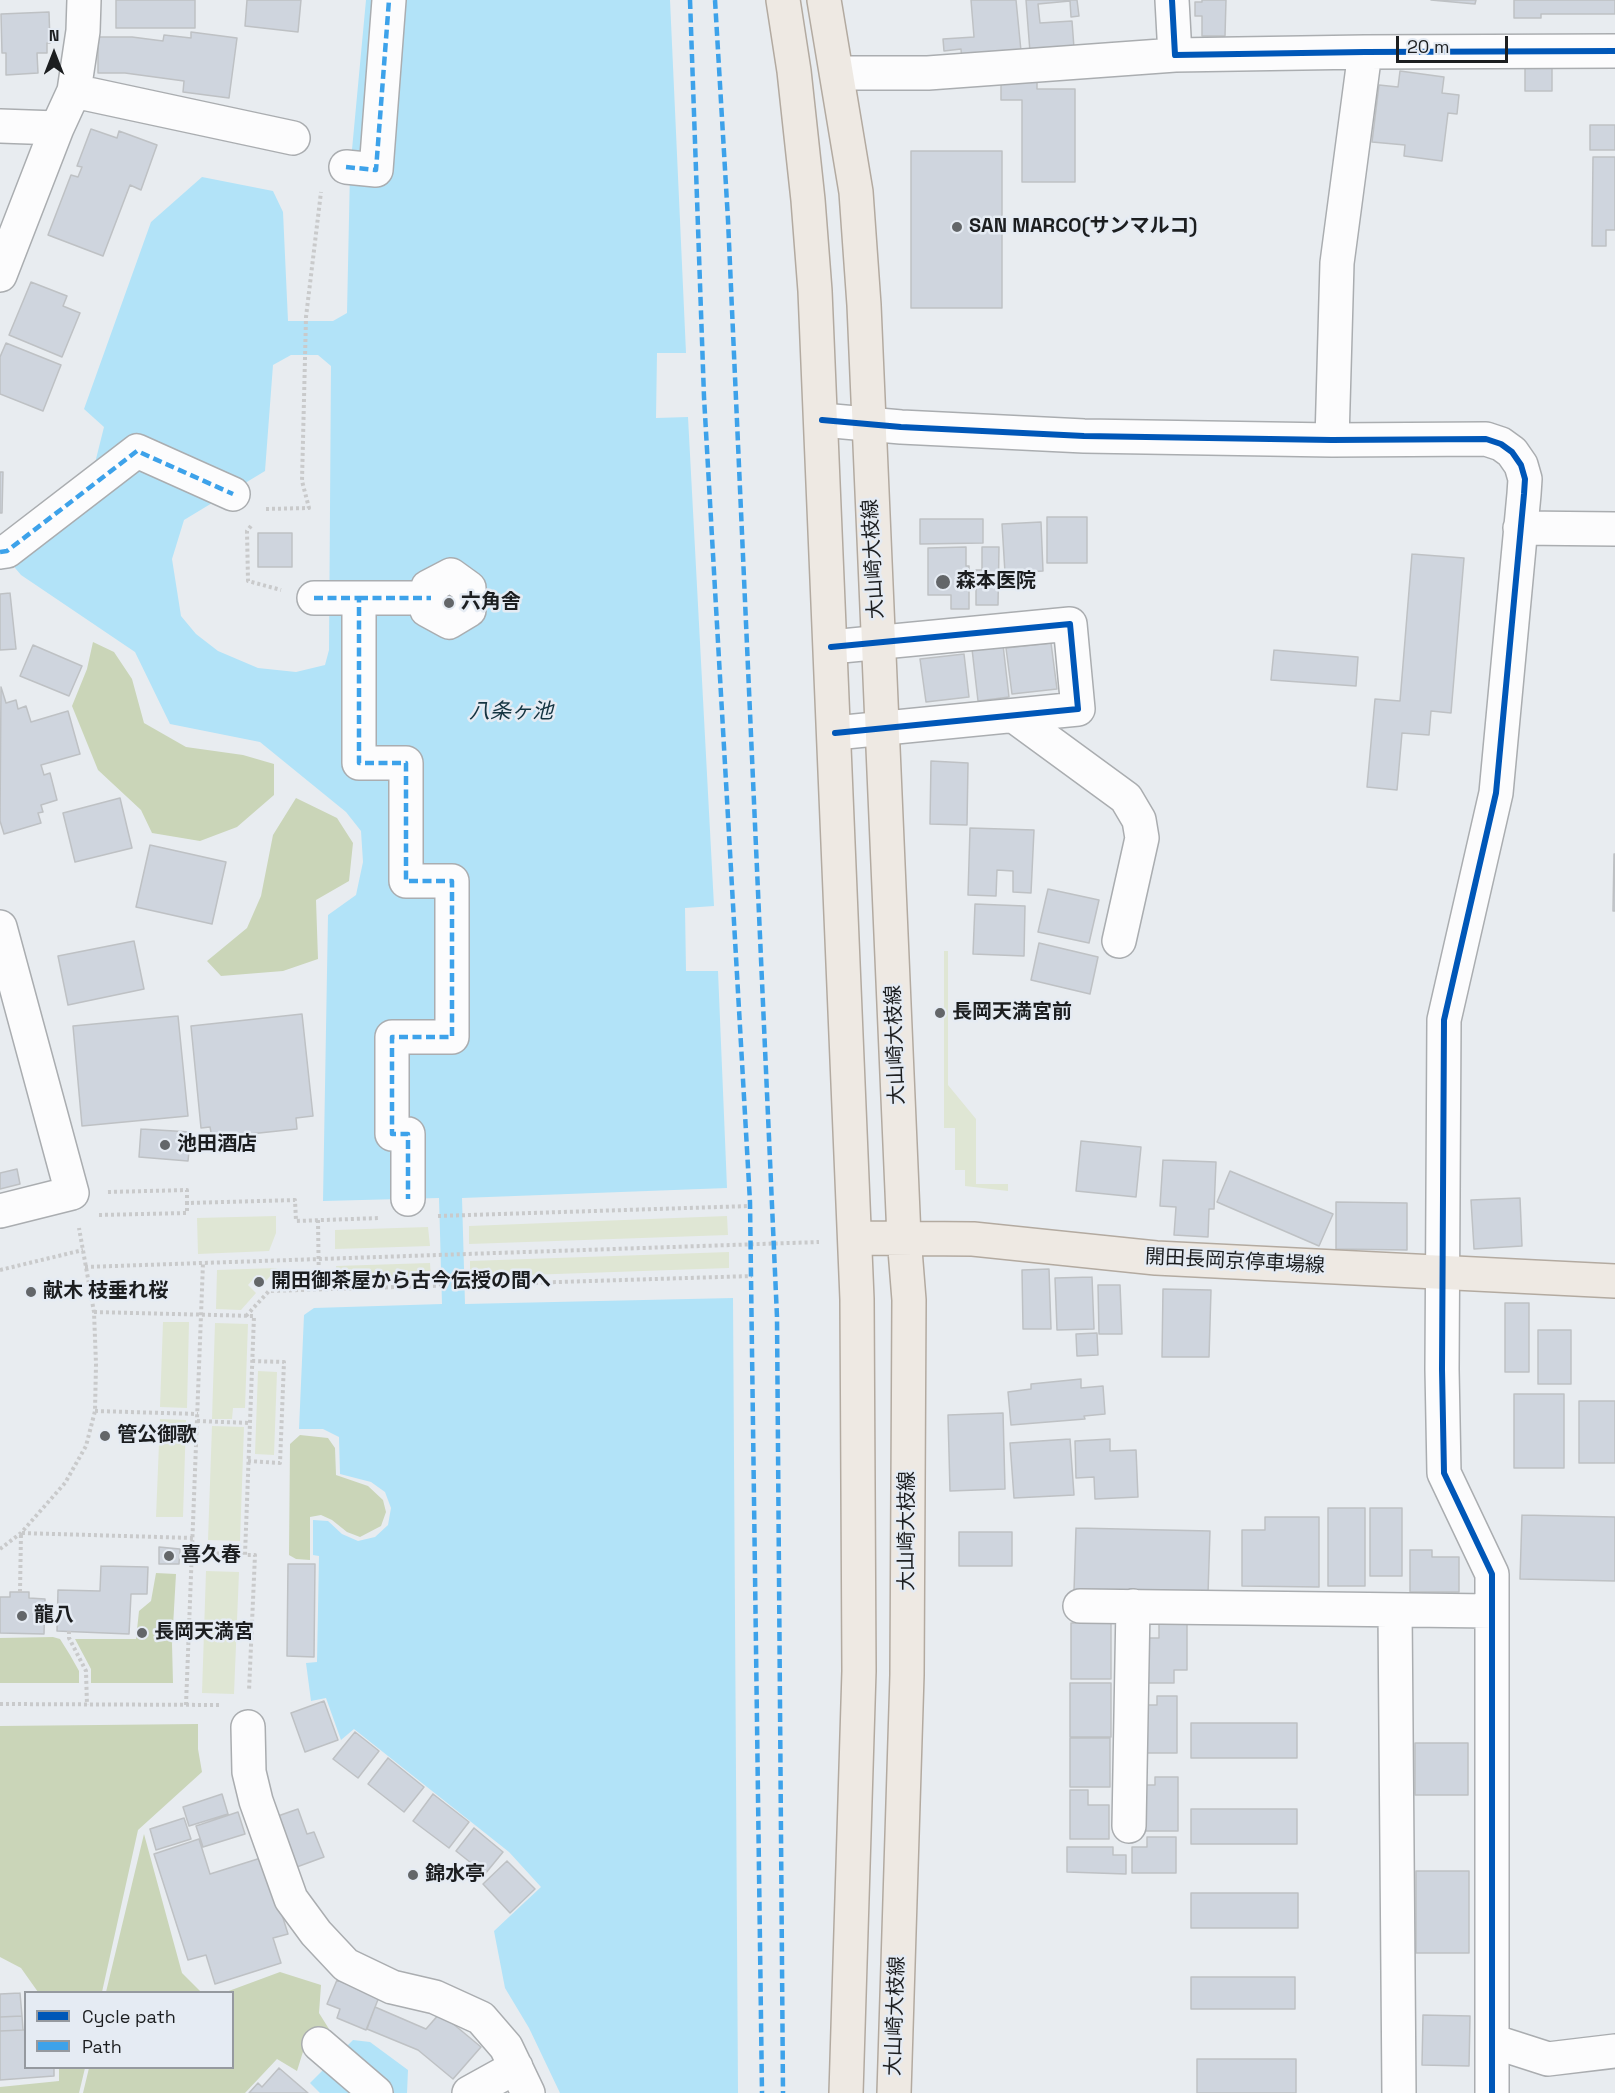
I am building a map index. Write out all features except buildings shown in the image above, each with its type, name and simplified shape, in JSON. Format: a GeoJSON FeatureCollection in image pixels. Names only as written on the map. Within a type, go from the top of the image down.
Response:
{"type":"FeatureCollection","features":[{"type":"Feature","properties":{"kind":"main road"},"geometry":{"type":"LineString","coordinates":[[783,0],[794,71],[808,200],[822,420],[835,733],[841,1240],[860,1671],[846,2093]]}},
{"type":"Feature","properties":{"kind":"main road","name":"大山崎大枝線"},"geometry":{"type":"LineString","coordinates":[[824,0],[856,192],[864,304],[904,1237],[909,1300],[908,1675],[894,2093]]}},
{"type":"Feature","properties":{"kind":"main road","name":"開田長岡京停車場線"},"geometry":{"type":"LineString","coordinates":[[841,1240],[904,1237],[972,1239],[1156,1258],[1615,1281]]}},
{"type":"Feature","properties":{"kind":"street"},"geometry":{"type":"LineString","coordinates":[[0,275],[57,128],[74,92],[83,31],[84,0]]}},
{"type":"Feature","properties":{"kind":"street"},"geometry":{"type":"LineString","coordinates":[[346,167],[376,170],[389,0]]}},
{"type":"Feature","properties":{"kind":"street"},"geometry":{"type":"LineString","coordinates":[[1172,0],[1175,55]]}},
{"type":"Feature","properties":{"kind":"street"},"geometry":{"type":"LineString","coordinates":[[837,73],[928,73],[1175,55],[1615,51]]}},
{"type":"Feature","properties":{"kind":"street"},"geometry":{"type":"LineString","coordinates":[[1332,440],[1337,263],[1365,52]]}},
{"type":"Feature","properties":{"kind":"street"},"geometry":{"type":"LineString","coordinates":[[74,92],[293,138]]}},
{"type":"Feature","properties":{"kind":"street"},"geometry":{"type":"LineString","coordinates":[[0,126],[57,128]]}},
{"type":"Feature","properties":{"kind":"street"},"geometry":{"type":"LineString","coordinates":[[822,420],[1084,436],[1332,440],[1486,439],[1501,444],[1512,452],[1521,465],[1525,479],[1496,793],[1444,1020],[1442,1369],[1444,1473],[1492,1574],[1492,2093]]}},
{"type":"Feature","properties":{"kind":"street"},"geometry":{"type":"LineString","coordinates":[[0,552],[7,551],[137,451],[233,494]]}},
{"type":"Feature","properties":{"kind":"street"},"geometry":{"type":"LineString","coordinates":[[1520,528],[1615,529]]}},
{"type":"Feature","properties":{"kind":"street"},"geometry":{"type":"LineString","coordinates":[[314,598],[430,598]]}},
{"type":"Feature","properties":{"kind":"street"},"geometry":{"type":"LineString","coordinates":[[359,598],[359,763],[406,763],[406,881],[452,881],[452,1036],[392,1036],[392,1134],[408,1134],[408,1211]]}},
{"type":"Feature","properties":{"kind":"street"},"geometry":{"type":"LineString","coordinates":[[831,647],[1070,624],[1078,709],[835,733]]}},
{"type":"Feature","properties":{"kind":"street"},"geometry":{"type":"LineString","coordinates":[[1014,716],[1126,798],[1139,820],[1142,838],[1119,941]]}},
{"type":"Feature","properties":{"kind":"street"},"geometry":{"type":"LineString","coordinates":[[0,927],[75,1204],[0,1211]]}},
{"type":"Feature","properties":{"kind":"street"},"geometry":{"type":"LineString","coordinates":[[1080,1606],[1491,1611]]}},
{"type":"Feature","properties":{"kind":"street"},"geometry":{"type":"LineString","coordinates":[[1129,1826],[1133,1606]]}},
{"type":"Feature","properties":{"kind":"street"},"geometry":{"type":"LineString","coordinates":[[1395,1610],[1399,2093]]}},
{"type":"Feature","properties":{"kind":"street"},"geometry":{"type":"LineString","coordinates":[[248,1716],[249,1772],[256,1801],[291,1899],[316,1933],[346,1965],[392,1987],[435,1997],[481,2018],[506,2047],[522,2080],[469,2093]]}},
{"type":"Feature","properties":{"kind":"street"},"geometry":{"type":"LineString","coordinates":[[1492,2041],[1548,2059],[1615,2051]]}},
{"type":"Feature","properties":{"kind":"street"},"geometry":{"type":"LineString","coordinates":[[327,2050],[376,2093]]}},
{"type":"Feature","properties":{"kind":"path"},"geometry":{"type":"LineString","coordinates":[[260,515],[267,508],[309,508],[302,481],[306,317],[321,189]]}},
{"type":"Feature","properties":{"kind":"path"},"geometry":{"type":"LineString","coordinates":[[254,523],[247,531],[248,581],[314,598]]}},
{"type":"Feature","properties":{"kind":"path"},"geometry":{"type":"LineString","coordinates":[[187,1190],[187,1213],[75,1204],[187,1190]]}},
{"type":"Feature","properties":{"kind":"path"},"geometry":{"type":"LineString","coordinates":[[187,1203],[295,1200],[296,1221],[408,1211],[471,1215],[750,1206]]}},
{"type":"Feature","properties":{"kind":"path"},"geometry":{"type":"LineString","coordinates":[[0,1549],[21,1533],[65,1483],[86,1446],[95,1411],[94,1312],[75,1204]]}},
{"type":"Feature","properties":{"kind":"path"},"geometry":{"type":"LineString","coordinates":[[318,1220],[319,1289]]}},
{"type":"Feature","properties":{"kind":"path"},"geometry":{"type":"LineString","coordinates":[[85,1267],[841,1240]]}},
{"type":"Feature","properties":{"kind":"path"},"geometry":{"type":"LineString","coordinates":[[0,1270],[83,1250]]}},
{"type":"Feature","properties":{"kind":"path"},"geometry":{"type":"LineString","coordinates":[[186,1705],[203,1263]]}},
{"type":"Feature","properties":{"kind":"path"},"geometry":{"type":"LineString","coordinates":[[246,1316],[269,1291],[752,1276]]}},
{"type":"Feature","properties":{"kind":"path"},"geometry":{"type":"LineString","coordinates":[[94,1312],[254,1316],[245,1555]]}},
{"type":"Feature","properties":{"kind":"path"},"geometry":{"type":"LineString","coordinates":[[248,1461],[280,1463],[281,1452],[284,1362],[252,1361]]}},
{"type":"Feature","properties":{"kind":"path"},"geometry":{"type":"LineString","coordinates":[[95,1411],[198,1414]]}},
{"type":"Feature","properties":{"kind":"path"},"geometry":{"type":"LineString","coordinates":[[197,1421],[250,1423]]}},
{"type":"Feature","properties":{"kind":"path"},"geometry":{"type":"LineString","coordinates":[[21,1533],[193,1538]]}},
{"type":"Feature","properties":{"kind":"path"},"geometry":{"type":"LineString","coordinates":[[20,1592],[21,1533]]}},
{"type":"Feature","properties":{"kind":"path"},"geometry":{"type":"LineString","coordinates":[[0,1704],[186,1705],[248,1716],[255,1555],[192,1552]]}},
{"type":"Feature","properties":{"kind":"path"},"geometry":{"type":"LineString","coordinates":[[69,1631],[69,1638],[86,1671],[87,1705]]}},
{"type":"Feature","properties":{"kind":"green space"},"geometry":{"type":"Polygon","coordinates":[[[93,642],[114,652],[132,679],[144,723],[186,747],[243,755],[274,764],[274,795],[237,827],[200,841],[152,833],[141,810],[98,770],[72,706],[87,669],[93,642]]]}},
{"type":"Feature","properties":{"kind":"green space"},"geometry":{"type":"Polygon","coordinates":[[[296,798],[337,818],[353,843],[349,881],[316,900],[318,959],[283,971],[221,976],[207,961],[247,928],[261,896],[273,835],[296,798]]]}},
{"type":"Feature","properties":{"kind":"green space"},"geometry":{"type":"Polygon","coordinates":[[[944,951],[948,951],[948,1085],[976,1119],[976,1184],[1008,1184],[1008,1191],[965,1186],[965,1170],[955,1170],[955,1128],[944,1128],[944,951]]]}},
{"type":"Feature","properties":{"kind":"green space"},"geometry":{"type":"Polygon","coordinates":[[[276,1216],[276,1233],[269,1251],[198,1254],[197,1218],[276,1216]]]}},
{"type":"Feature","properties":{"kind":"green space"},"geometry":{"type":"Polygon","coordinates":[[[727,1216],[728,1235],[469,1244],[469,1226],[727,1216]]]}},
{"type":"Feature","properties":{"kind":"green space"},"geometry":{"type":"Polygon","coordinates":[[[428,1227],[430,1246],[335,1249],[335,1230],[428,1227]]]}},
{"type":"Feature","properties":{"kind":"green space"},"geometry":{"type":"Polygon","coordinates":[[[729,1252],[729,1268],[470,1277],[470,1261],[729,1252]]]}},
{"type":"Feature","properties":{"kind":"green space"},"geometry":{"type":"Polygon","coordinates":[[[430,1263],[431,1278],[337,1282],[336,1266],[430,1263]]]}},
{"type":"Feature","properties":{"kind":"green space"},"geometry":{"type":"Polygon","coordinates":[[[277,1268],[265,1282],[257,1275],[248,1285],[256,1293],[241,1310],[216,1309],[217,1270],[277,1268]]]}},
{"type":"Feature","properties":{"kind":"green space"},"geometry":{"type":"Polygon","coordinates":[[[163,1322],[189,1322],[187,1408],[160,1407],[163,1322]]]}},
{"type":"Feature","properties":{"kind":"green space"},"geometry":{"type":"Polygon","coordinates":[[[215,1323],[248,1324],[245,1408],[233,1408],[232,1419],[212,1419],[215,1323]]]}},
{"type":"Feature","properties":{"kind":"green space"},"geometry":{"type":"Polygon","coordinates":[[[258,1371],[277,1372],[274,1455],[255,1454],[258,1371]]]}},
{"type":"Feature","properties":{"kind":"green space"},"geometry":{"type":"Polygon","coordinates":[[[160,1419],[186,1420],[183,1517],[156,1517],[160,1419]]]}},
{"type":"Feature","properties":{"kind":"green space"},"geometry":{"type":"Polygon","coordinates":[[[212,1426],[244,1427],[240,1541],[208,1540],[212,1426]]]}},
{"type":"Feature","properties":{"kind":"green space"},"geometry":{"type":"Polygon","coordinates":[[[300,1435],[328,1438],[335,1448],[336,1475],[368,1486],[383,1500],[386,1512],[381,1526],[360,1537],[347,1532],[332,1520],[321,1515],[310,1517],[310,1560],[296,1559],[289,1555],[290,1444],[300,1435]]]}},
{"type":"Feature","properties":{"kind":"green space"},"geometry":{"type":"Polygon","coordinates":[[[206,1571],[239,1572],[234,1694],[202,1693],[206,1571]]]}},
{"type":"Feature","properties":{"kind":"green space"},"geometry":{"type":"Polygon","coordinates":[[[156,1573],[176,1574],[172,1644],[173,1683],[91,1683],[91,1669],[75,1639],[136,1639],[139,1611],[151,1601],[156,1573]]]}},
{"type":"Feature","properties":{"kind":"green space"},"geometry":{"type":"Polygon","coordinates":[[[53,1637],[60,1639],[70,1655],[79,1671],[79,1683],[0,1683],[0,1638],[53,1637]]]}},
{"type":"Feature","properties":{"kind":"green space"},"geometry":{"type":"Polygon","coordinates":[[[198,1724],[198,1749],[202,1772],[138,1830],[102,1991],[37,1991],[21,1968],[0,1957],[0,1726],[198,1724]]]}},
{"type":"Feature","properties":{"kind":"green space"},"geometry":{"type":"Polygon","coordinates":[[[144,1834],[182,1973],[200,1991],[106,1991],[144,1834]]]}},
{"type":"Feature","properties":{"kind":"green space"},"geometry":{"type":"Polygon","coordinates":[[[280,1972],[321,1985],[319,2013],[329,2029],[316,2032],[306,2042],[297,2071],[277,2059],[245,2093],[83,2093],[89,2069],[234,2069],[234,1991],[229,1991],[280,1972]]]}},
{"type":"Feature","properties":{"kind":"green space"},"geometry":{"type":"Polygon","coordinates":[[[59,2069],[85,2069],[79,2093],[0,2093],[0,2087],[59,2081],[59,2069]]]}},
{"type":"Feature","properties":{"kind":"water","name":"八条ヶ池"},"geometry":{"type":"Polygon","coordinates":[[[366,0],[670,0],[686,353],[657,353],[656,418],[688,417],[714,906],[685,908],[686,971],[718,971],[727,1188],[462,1198],[465,1304],[733,1298],[738,2093],[560,2093],[529,2028],[505,1988],[494,1931],[541,1887],[509,1852],[354,1729],[341,1740],[326,1698],[311,1701],[306,1663],[317,1662],[319,1556],[313,1555],[313,1520],[328,1521],[342,1534],[358,1541],[375,1537],[388,1525],[391,1508],[385,1492],[371,1482],[340,1474],[339,1437],[323,1429],[299,1429],[304,1315],[314,1308],[442,1304],[439,1198],[323,1201],[328,915],[356,895],[363,862],[361,831],[346,812],[260,742],[170,724],[135,652],[21,575],[0,550],[91,479],[104,427],[84,409],[151,222],[202,177],[273,191],[283,212],[288,321],[333,321],[347,313],[350,171],[366,0]],[[291,355],[273,365],[265,471],[184,520],[172,559],[181,616],[196,634],[218,651],[258,668],[296,672],[325,665],[329,650],[331,366],[318,355],[291,355]]]}},
{"type":"Feature","properties":{"kind":"water"},"geometry":{"type":"Polygon","coordinates":[[[353,2040],[370,2042],[408,2070],[407,2093],[320,2093],[310,2083],[353,2040]]]}},
{"type":"Feature","properties":{"kind":"marked path"},"geometry":{"type":"LineString","coordinates":[[346,167],[376,170],[389,0]]}},
{"type":"Feature","properties":{"kind":"marked path"},"geometry":{"type":"LineString","coordinates":[[690,0],[704,397],[750,1202],[762,2093]]}},
{"type":"Feature","properties":{"kind":"marked path"},"geometry":{"type":"LineString","coordinates":[[715,0],[728,220],[777,1317],[783,2093]]}},
{"type":"Feature","properties":{"kind":"marked path"},"geometry":{"type":"LineString","coordinates":[[0,552],[7,551],[137,451],[233,494]]}},
{"type":"Feature","properties":{"kind":"marked path"},"geometry":{"type":"LineString","coordinates":[[314,598],[359,598],[359,763],[406,763],[406,881],[452,881],[452,1037],[392,1037],[392,1134],[408,1134],[408,1199]]}},
{"type":"Feature","properties":{"kind":"marked path"},"geometry":{"type":"LineString","coordinates":[[359,598],[431,598]]}},
{"type":"Feature","properties":{"kind":"cycle path"},"geometry":{"type":"LineString","coordinates":[[1172,0],[1175,55],[1615,51]]}},
{"type":"Feature","properties":{"kind":"cycle path"},"geometry":{"type":"LineString","coordinates":[[822,420],[901,427],[1084,436],[1332,440],[1486,439],[1501,444],[1512,452],[1521,465],[1525,479],[1524,494],[1496,793],[1444,1020],[1442,1369],[1444,1473],[1492,1574],[1492,2093]]}},
{"type":"Feature","properties":{"kind":"cycle path"},"geometry":{"type":"LineString","coordinates":[[831,647],[1070,624],[1078,709],[835,733]]}},
{"type":"Feature","properties":{"kind":"place","name":"SAN MARCO(サンマルコ)"},"geometry":{"type":"Point","coordinates":[957,227]}},
{"type":"Feature","properties":{"kind":"place","name":"森本医院"},"geometry":{"type":"Point","coordinates":[943,582]}},
{"type":"Feature","properties":{"kind":"place","name":"六角舎"},"geometry":{"type":"Point","coordinates":[449,603]}},
{"type":"Feature","properties":{"kind":"place","name":"長岡天満宮前"},"geometry":{"type":"Point","coordinates":[940,1013]}},
{"type":"Feature","properties":{"kind":"place","name":"池田酒店"},"geometry":{"type":"Point","coordinates":[165,1145]}},
{"type":"Feature","properties":{"kind":"place","name":"開田御茶屋から古今伝授の間へ"},"geometry":{"type":"Point","coordinates":[259,1282]}},
{"type":"Feature","properties":{"kind":"place","name":"献木 枝垂れ桜"},"geometry":{"type":"Point","coordinates":[31,1292]}},
{"type":"Feature","properties":{"kind":"place","name":"管公御歌"},"geometry":{"type":"Point","coordinates":[105,1436]}},
{"type":"Feature","properties":{"kind":"place","name":"喜久春"},"geometry":{"type":"Point","coordinates":[169,1556]}},
{"type":"Feature","properties":{"kind":"place","name":"龍八"},"geometry":{"type":"Point","coordinates":[22,1616]}},
{"type":"Feature","properties":{"kind":"place","name":"長岡天満宮"},"geometry":{"type":"Point","coordinates":[142,1633]}},
{"type":"Feature","properties":{"kind":"place","name":"錦水亭"},"geometry":{"type":"Point","coordinates":[413,1875]}}]}
